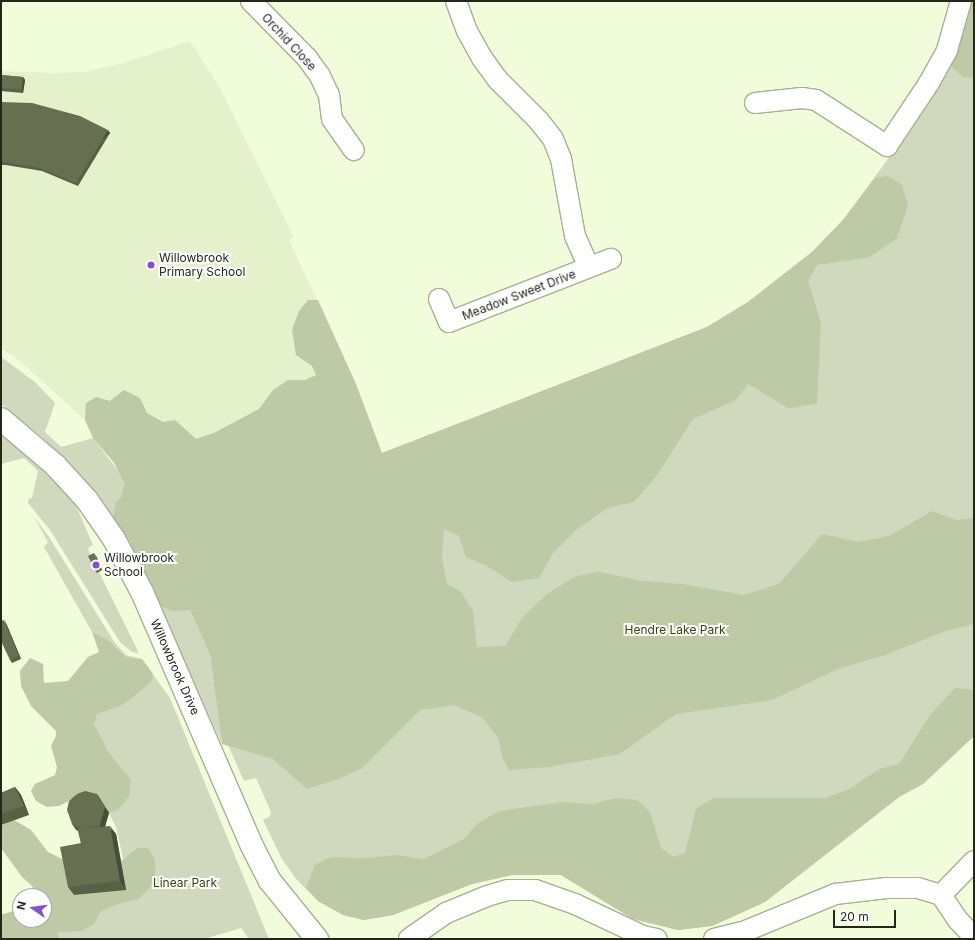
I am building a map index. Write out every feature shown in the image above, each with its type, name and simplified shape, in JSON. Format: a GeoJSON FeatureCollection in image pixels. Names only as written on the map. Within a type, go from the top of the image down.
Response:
{"type":"FeatureCollection","features":[{"type":"Feature","properties":{"kind":"street","name":"Orchid Close"},"geometry":{"type":"LineString","coordinates":[[251,1],[307,58],[320,76],[328,95],[332,119],[354,150]]}},
{"type":"Feature","properties":{"kind":"street","name":"Meadow Sweet Drive"},"geometry":{"type":"LineString","coordinates":[[456,1],[467,31],[482,58],[498,80],[539,121],[552,139],[561,159],[575,236],[589,268]]}},
{"type":"Feature","properties":{"kind":"street"},"geometry":{"type":"LineString","coordinates":[[755,103],[802,98],[816,100],[886,146],[929,83],[947,50],[961,1]]}},
{"type":"Feature","properties":{"kind":"street","name":"Meadow Sweet Drive"},"geometry":{"type":"LineString","coordinates":[[439,299],[449,322],[611,259]]}},
{"type":"Feature","properties":{"kind":"street","name":"Willowbrook Drive"},"geometry":{"type":"LineString","coordinates":[[1,419],[55,465],[87,500],[114,539],[142,592],[270,881],[316,939]]}},
{"type":"Feature","properties":{"kind":"street"},"geometry":{"type":"LineString","coordinates":[[941,895],[974,861]]}},
{"type":"Feature","properties":{"kind":"street"},"geometry":{"type":"LineString","coordinates":[[714,939],[743,932],[834,894],[887,888],[918,888],[941,895],[958,920],[974,937]]}},
{"type":"Feature","properties":{"kind":"street"},"geometry":{"type":"LineString","coordinates":[[409,939],[446,913],[488,896],[508,890],[535,890],[574,904],[647,938]]}},
{"type":"Feature","properties":{"kind":"shaded area","name":"Willowbrook Primary School"},"geometry":{"type":"Polygon","coordinates":[[[190,41],[220,88],[293,236],[289,240],[356,384],[138,484],[85,420],[20,361],[1,348],[1,71],[55,73],[84,72],[124,63],[190,41]]]}},
{"type":"Feature","properties":{"kind":"green space"},"geometry":{"type":"Polygon","coordinates":[[[968,1],[974,1],[974,78],[963,77],[949,65],[968,1]]]}},
{"type":"Feature","properties":{"kind":"green space","name":"Hendre Lake Park"},"geometry":{"type":"Polygon","coordinates":[[[974,1],[974,736],[923,784],[899,797],[765,902],[712,926],[678,930],[633,919],[561,875],[512,875],[472,884],[393,915],[364,920],[343,915],[318,901],[296,879],[282,859],[263,820],[270,816],[271,812],[256,778],[244,781],[228,745],[219,671],[382,453],[707,327],[748,302],[812,252],[843,220],[899,144],[974,1]]]}},
{"type":"Feature","properties":{"kind":"green space"},"geometry":{"type":"Polygon","coordinates":[[[888,176],[902,185],[908,205],[897,238],[870,257],[817,265],[808,281],[821,323],[817,404],[788,408],[748,384],[736,400],[693,419],[657,475],[634,502],[607,508],[576,530],[553,553],[539,578],[512,582],[487,566],[466,557],[459,536],[444,529],[442,558],[447,584],[461,592],[473,611],[477,647],[505,646],[522,618],[547,594],[576,576],[598,572],[643,581],[682,584],[744,595],[779,584],[822,534],[858,542],[889,536],[932,511],[957,520],[974,518],[974,624],[946,631],[885,655],[838,669],[772,700],[676,714],[620,754],[549,767],[509,770],[502,757],[499,739],[482,717],[454,705],[420,710],[361,769],[335,780],[307,789],[273,759],[222,744],[210,655],[190,610],[172,611],[161,606],[129,540],[113,518],[116,503],[121,497],[125,484],[114,463],[93,438],[85,420],[86,403],[96,397],[110,401],[124,390],[140,398],[147,413],[163,422],[175,420],[196,439],[214,433],[259,409],[273,390],[288,380],[305,380],[316,375],[312,366],[296,355],[292,330],[299,311],[308,300],[318,300],[356,384],[382,453],[707,327],[748,302],[812,252],[843,220],[875,178],[888,176]]]}},
{"type":"Feature","properties":{"kind":"green space"},"geometry":{"type":"Polygon","coordinates":[[[1,357],[35,382],[55,403],[45,432],[61,447],[93,438],[132,489],[166,556],[210,655],[222,744],[129,540],[81,476],[42,437],[1,404],[1,357]]]}},
{"type":"Feature","properties":{"kind":"green space"},"geometry":{"type":"Polygon","coordinates":[[[1,432],[43,467],[74,501],[93,545],[88,548],[97,573],[99,572],[139,653],[132,652],[120,642],[50,530],[28,503],[29,498],[32,498],[38,471],[24,458],[1,464],[1,432]]]}},
{"type":"Feature","properties":{"kind":"green space","name":"Linear Park"},"geometry":{"type":"Polygon","coordinates":[[[34,517],[49,537],[115,643],[126,655],[142,659],[170,698],[269,939],[249,939],[241,928],[204,939],[1,939],[1,915],[12,912],[12,928],[52,928],[52,912],[69,896],[130,889],[116,827],[55,706],[141,659],[126,657],[107,639],[92,632],[44,547],[48,542],[34,517]]]}},
{"type":"Feature","properties":{"kind":"green space"},"geometry":{"type":"Polygon","coordinates":[[[92,632],[107,639],[126,657],[142,659],[153,674],[151,682],[132,698],[120,706],[97,714],[94,724],[109,753],[131,780],[129,796],[119,809],[109,813],[101,800],[80,795],[59,806],[47,807],[36,801],[31,791],[35,784],[55,775],[57,767],[51,746],[56,736],[56,731],[31,706],[21,686],[20,671],[30,658],[43,664],[44,683],[68,681],[88,657],[99,652],[92,632]]]}},
{"type":"Feature","properties":{"kind":"green space"},"geometry":{"type":"Polygon","coordinates":[[[955,688],[974,690],[974,736],[923,784],[899,797],[765,902],[712,926],[678,930],[633,919],[561,875],[512,875],[472,884],[393,915],[364,920],[343,915],[318,901],[306,888],[315,865],[331,857],[365,858],[397,855],[424,859],[464,839],[478,823],[499,811],[563,802],[592,804],[617,798],[637,800],[650,812],[661,848],[674,857],[685,853],[696,809],[713,798],[825,798],[849,789],[879,769],[899,764],[930,715],[955,688]]]}},
{"type":"Feature","properties":{"kind":"green space"},"geometry":{"type":"Polygon","coordinates":[[[14,820],[31,830],[48,852],[126,890],[121,861],[138,848],[148,848],[155,859],[155,876],[149,888],[137,900],[124,902],[101,911],[94,924],[82,931],[58,932],[59,939],[1,939],[1,915],[12,912],[12,928],[52,928],[52,888],[33,888],[22,877],[1,848],[1,825],[14,820]]]}},
{"type":"Feature","properties":{"kind":"building"},"geometry":{"type":"Polygon","coordinates":[[[1,75],[23,77],[22,90],[1,88],[1,75]]]}},
{"type":"Feature","properties":{"kind":"building"},"geometry":{"type":"Polygon","coordinates":[[[1,102],[32,103],[80,116],[108,130],[76,183],[40,168],[1,162],[1,102]]]}},
{"type":"Feature","properties":{"kind":"building"},"geometry":{"type":"Polygon","coordinates":[[[94,553],[100,568],[95,570],[88,556],[94,553]]]}},
{"type":"Feature","properties":{"kind":"building"},"geometry":{"type":"Polygon","coordinates":[[[4,620],[19,656],[10,660],[1,641],[1,621],[4,620]]]}},
{"type":"Feature","properties":{"kind":"building"},"geometry":{"type":"Polygon","coordinates":[[[15,787],[24,806],[1,814],[1,793],[15,787]]]}},
{"type":"Feature","properties":{"kind":"building"},"geometry":{"type":"Polygon","coordinates":[[[85,791],[97,794],[105,807],[100,825],[81,829],[72,824],[67,810],[69,801],[77,794],[85,791]]]}},
{"type":"Feature","properties":{"kind":"building"},"geometry":{"type":"Polygon","coordinates":[[[110,826],[120,881],[68,887],[60,847],[81,843],[78,829],[110,826]]]}},
{"type":"Feature","properties":{"kind":"place","name":"Willowbrook Primary School"},"geometry":{"type":"Point","coordinates":[151,265]}},
{"type":"Feature","properties":{"kind":"place","name":"Willowbrook School"},"geometry":{"type":"Point","coordinates":[96,565]}}]}
